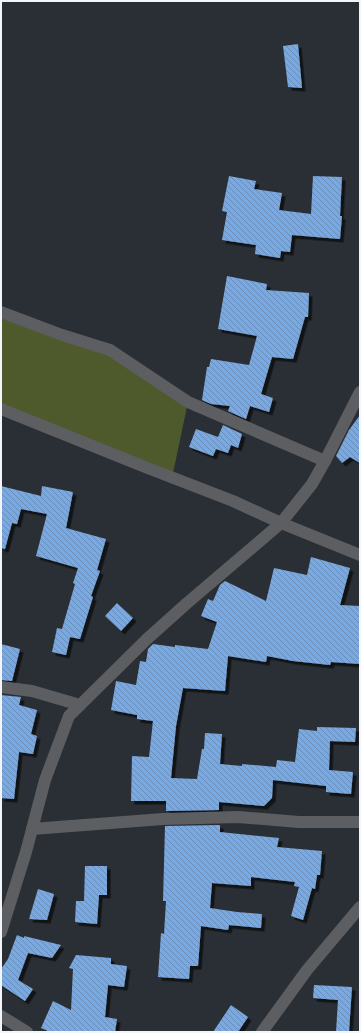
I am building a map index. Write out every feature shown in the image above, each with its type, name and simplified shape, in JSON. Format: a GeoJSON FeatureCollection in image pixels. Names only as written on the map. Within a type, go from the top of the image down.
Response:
{"type":"FeatureCollection","features":[{"type":"Feature","properties":{"kind":"street"},"geometry":{"type":"LineString","coordinates":[[1,312],[110,350],[188,402],[325,461]]}},
{"type":"Feature","properties":{"kind":"street"},"geometry":{"type":"LineString","coordinates":[[1,932],[45,780],[69,716],[147,639],[281,523],[312,484],[360,392]]}},
{"type":"Feature","properties":{"kind":"street"},"geometry":{"type":"LineString","coordinates":[[1,408],[145,468],[233,501],[281,523],[360,555]]}},
{"type":"Feature","properties":{"kind":"street"},"geometry":{"type":"LineString","coordinates":[[1,687],[32,691],[80,705]]}},
{"type":"Feature","properties":{"kind":"street"},"geometry":{"type":"LineString","coordinates":[[32,829],[102,822],[171,818],[238,817],[299,822],[360,822]]}},
{"type":"Feature","properties":{"kind":"street"},"geometry":{"type":"LineString","coordinates":[[262,1032],[307,970],[360,907]]}},
{"type":"Feature","properties":{"kind":"street"},"geometry":{"type":"LineString","coordinates":[[1,1016],[27,1032]]}},
{"type":"Feature","properties":{"kind":"green space"},"geometry":{"type":"Polygon","coordinates":[[[1,312],[110,350],[188,402],[172,478],[1,409],[1,312]]]}},
{"type":"Feature","properties":{"kind":"building"},"geometry":{"type":"Polygon","coordinates":[[[298,44],[302,88],[288,87],[283,46],[298,44]]]}},
{"type":"Feature","properties":{"kind":"building"},"geometry":{"type":"Polygon","coordinates":[[[229,176],[256,181],[254,189],[282,193],[279,210],[311,214],[313,176],[342,177],[340,216],[342,216],[340,239],[292,235],[290,252],[281,251],[280,258],[255,254],[256,245],[222,240],[227,212],[222,211],[229,176]]]}},
{"type":"Feature","properties":{"kind":"building"},"geometry":{"type":"Polygon","coordinates":[[[227,276],[267,284],[266,290],[309,293],[308,317],[305,317],[293,359],[272,357],[261,394],[273,398],[269,412],[250,406],[246,419],[228,411],[230,406],[211,404],[202,400],[207,367],[209,367],[211,359],[249,365],[257,336],[218,329],[227,276]]]}},
{"type":"Feature","properties":{"kind":"building"},"geometry":{"type":"Polygon","coordinates":[[[360,415],[360,463],[350,457],[342,463],[336,456],[349,430],[360,415]]]}},
{"type":"Feature","properties":{"kind":"building"},"geometry":{"type":"Polygon","coordinates":[[[223,425],[242,434],[238,448],[231,445],[228,453],[216,449],[213,456],[189,447],[196,429],[218,437],[223,425]]]}},
{"type":"Feature","properties":{"kind":"building"},"geometry":{"type":"Polygon","coordinates":[[[1,486],[41,496],[42,486],[73,492],[66,528],[106,539],[97,570],[100,571],[91,596],[93,597],[80,639],[70,637],[66,655],[52,652],[57,628],[62,629],[78,568],[36,556],[47,514],[21,509],[17,524],[12,523],[5,549],[1,548],[1,486]]]}},
{"type":"Feature","properties":{"kind":"building"},"geometry":{"type":"Polygon","coordinates":[[[311,557],[350,568],[340,605],[360,606],[360,664],[331,662],[330,665],[293,661],[267,656],[266,662],[228,656],[225,691],[183,688],[176,726],[171,778],[197,779],[202,749],[204,749],[205,733],[222,734],[220,764],[276,767],[277,760],[295,762],[299,729],[317,731],[317,727],[356,728],[355,742],[330,741],[329,770],[353,772],[351,794],[326,792],[326,786],[273,780],[272,798],[264,806],[219,802],[219,810],[166,811],[166,801],[131,801],[132,756],[149,757],[153,721],[137,719],[137,715],[111,710],[116,681],[136,685],[140,661],[146,662],[148,649],[153,644],[208,649],[217,622],[201,616],[208,599],[213,601],[220,585],[225,581],[266,601],[274,568],[307,575],[311,557]]]}},
{"type":"Feature","properties":{"kind":"building"},"geometry":{"type":"Polygon","coordinates":[[[117,603],[133,618],[121,631],[105,616],[117,603]]]}},
{"type":"Feature","properties":{"kind":"building"},"geometry":{"type":"Polygon","coordinates":[[[1,644],[20,649],[12,681],[1,680],[1,644]]]}},
{"type":"Feature","properties":{"kind":"building"},"geometry":{"type":"Polygon","coordinates":[[[1,695],[21,697],[19,705],[37,710],[31,734],[37,736],[33,754],[19,752],[14,799],[1,798],[1,695]]]}},
{"type":"Feature","properties":{"kind":"building"},"geometry":{"type":"Polygon","coordinates":[[[220,825],[220,832],[279,838],[277,847],[322,851],[320,875],[317,875],[315,889],[312,888],[303,920],[291,916],[299,887],[294,886],[295,882],[251,877],[251,886],[212,883],[210,908],[262,914],[261,928],[229,925],[228,930],[201,926],[198,966],[190,966],[189,979],[158,977],[161,933],[164,934],[166,901],[163,901],[165,826],[220,825]]]}},
{"type":"Feature","properties":{"kind":"building"},"geometry":{"type":"Polygon","coordinates":[[[85,866],[107,866],[107,895],[99,895],[97,924],[75,922],[76,901],[84,901],[85,866]]]}},
{"type":"Feature","properties":{"kind":"building"},"geometry":{"type":"Polygon","coordinates":[[[38,889],[54,894],[47,920],[29,919],[38,889]]]}},
{"type":"Feature","properties":{"kind":"building"},"geometry":{"type":"Polygon","coordinates":[[[17,935],[24,938],[24,936],[61,945],[52,958],[28,953],[18,980],[33,989],[25,1001],[1,985],[1,969],[8,959],[17,935]]]}},
{"type":"Feature","properties":{"kind":"building"},"geometry":{"type":"Polygon","coordinates":[[[76,955],[111,958],[111,964],[127,966],[124,987],[108,985],[105,1017],[117,1019],[115,1032],[50,1032],[41,1028],[53,1001],[71,1010],[73,969],[69,968],[76,955]]]}},
{"type":"Feature","properties":{"kind":"building"},"geometry":{"type":"Polygon","coordinates":[[[314,985],[352,987],[349,1032],[336,1032],[338,1000],[313,998],[314,985]]]}},
{"type":"Feature","properties":{"kind":"building"},"geometry":{"type":"Polygon","coordinates":[[[231,1005],[248,1017],[238,1032],[213,1032],[231,1005]]]}}]}
